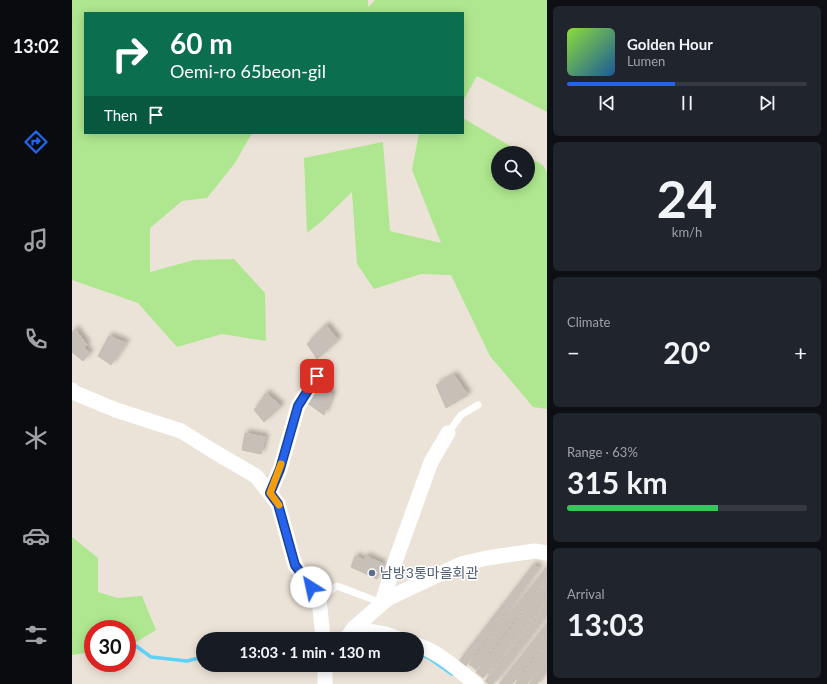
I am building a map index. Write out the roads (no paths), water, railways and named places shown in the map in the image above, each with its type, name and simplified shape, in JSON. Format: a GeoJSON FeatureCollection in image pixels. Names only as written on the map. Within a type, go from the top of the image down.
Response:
{"type":"FeatureCollection","features":[{"type":"Feature","properties":{"kind":"street"},"geometry":{"type":"LineString","coordinates":[[270,493],[280,469],[298,406],[317,376]]}},
{"type":"Feature","properties":{"kind":"street"},"geometry":{"type":"LineString","coordinates":[[72,390],[75,393],[116,410],[181,431],[256,476],[278,504],[295,565],[319,598],[323,632]]}},
{"type":"Feature","properties":{"kind":"street"},"geometry":{"type":"LineString","coordinates":[[382,603],[396,559],[431,462],[448,433]]}},
{"type":"Feature","properties":{"kind":"street"},"geometry":{"type":"LineString","coordinates":[[351,632],[387,599],[461,564],[487,558],[535,551],[547,553]]}},
{"type":"Feature","properties":{"kind":"street"},"geometry":{"type":"LineString","coordinates":[[424,647],[449,663],[476,684]]}},
{"type":"Feature","properties":{"kind":"street"},"geometry":{"type":"LineString","coordinates":[[325,672],[325,684]]}},
{"type":"Feature","properties":{"kind":"lane"},"geometry":{"type":"LineString","coordinates":[[448,433],[461,415],[478,405]]}},
{"type":"Feature","properties":{"kind":"lane"},"geometry":{"type":"LineString","coordinates":[[319,598],[337,586],[382,603]]}},
{"type":"Feature","properties":{"kind":"waterway"},"geometry":{"type":"LineString","coordinates":[[136,646],[151,657],[187,661],[196,659]]}},
{"type":"Feature","properties":{"kind":"waterway"},"geometry":{"type":"LineString","coordinates":[[424,656],[452,674]]}},
{"type":"Feature","properties":{"kind":"place","name":"남방3통마을회관"},"geometry":{"type":"Point","coordinates":[372,573]}}]}
